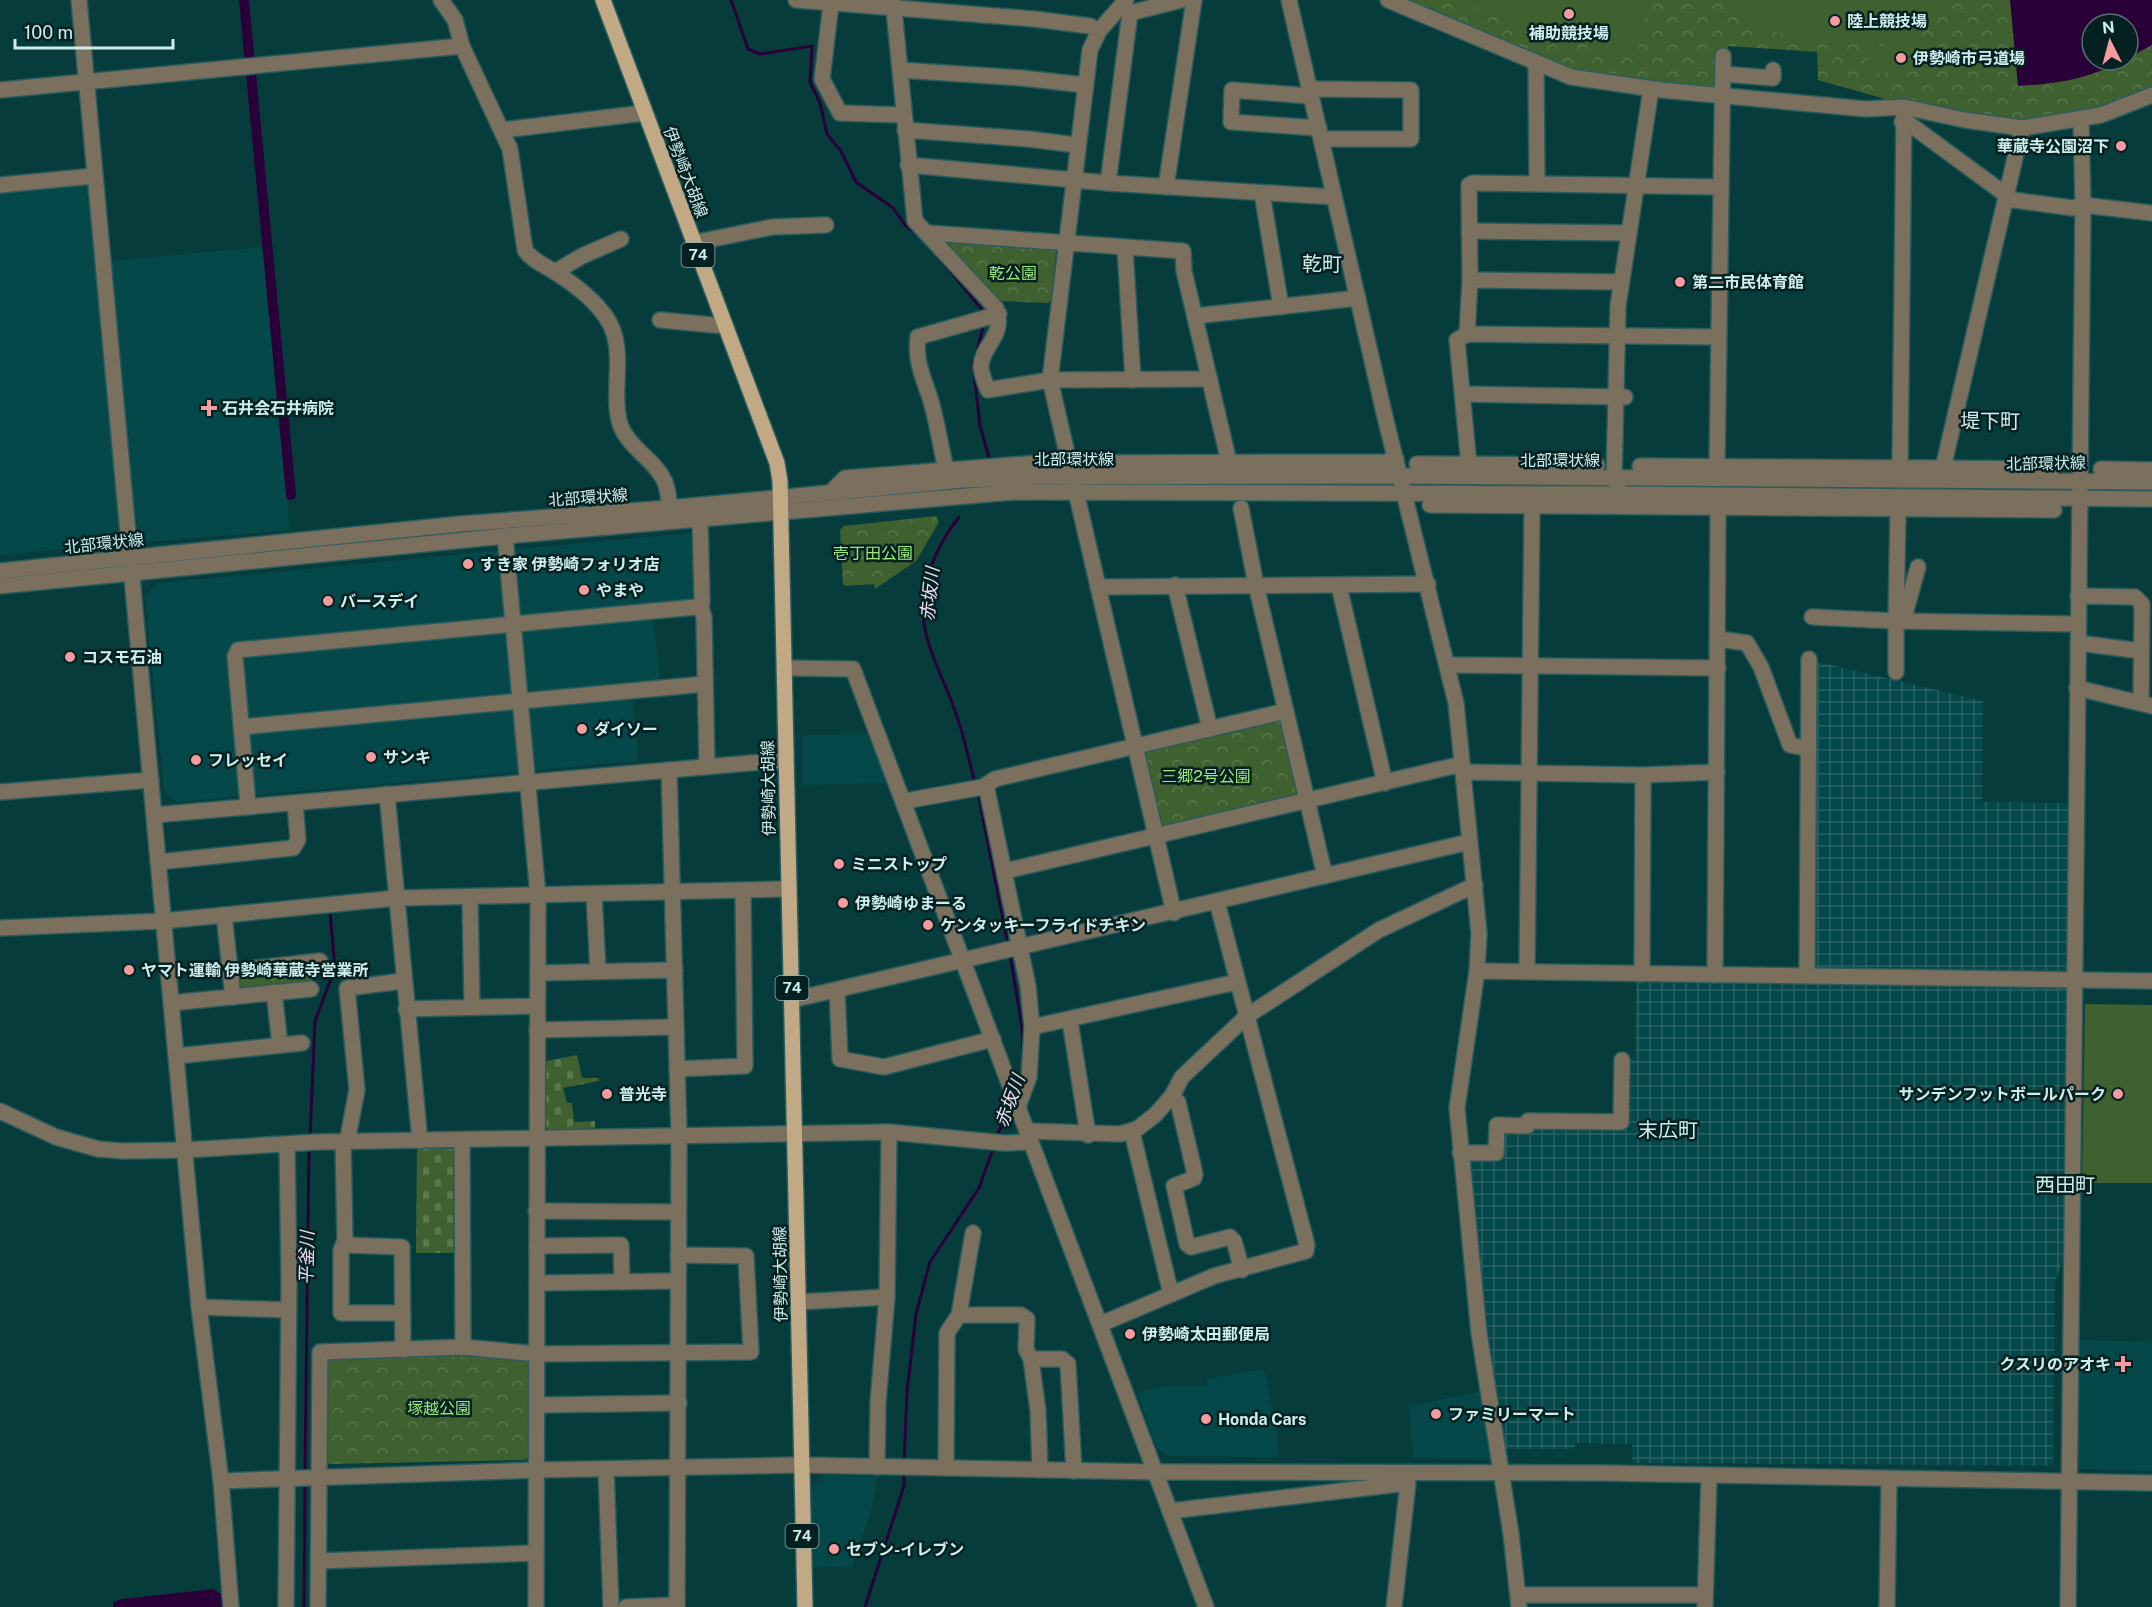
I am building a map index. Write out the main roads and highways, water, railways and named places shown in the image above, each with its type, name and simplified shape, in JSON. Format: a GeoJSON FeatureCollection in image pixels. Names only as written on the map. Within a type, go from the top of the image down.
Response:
{"type":"FeatureCollection","features":[{"type":"Feature","properties":{"kind":"main road","name":"伊勢崎大胡線"},"geometry":{"type":"LineString","coordinates":[[603,0],[777,463],[785,668],[785,760],[799,1302],[800,1465],[805,1607]]}},
{"type":"Feature","properties":{"kind":"waterway"},"geometry":{"type":"LineString","coordinates":[[244,0],[291,495]]}},
{"type":"Feature","properties":{"kind":"waterway","name":"赤坂川"},"geometry":{"type":"LineString","coordinates":[[731,0],[748,49],[760,54],[812,46],[810,82],[820,103],[827,134],[841,151],[856,182],[893,208],[905,225],[920,236]]}},
{"type":"Feature","properties":{"kind":"waterway","name":"赤坂川"},"geometry":{"type":"LineString","coordinates":[[936,254],[985,313]]}},
{"type":"Feature","properties":{"kind":"waterway","name":"赤坂川"},"geometry":{"type":"LineString","coordinates":[[977,351],[984,323]]}},
{"type":"Feature","properties":{"kind":"waterway","name":"赤坂川"},"geometry":{"type":"LineString","coordinates":[[975,358],[973,363],[980,426],[990,461]]}},
{"type":"Feature","properties":{"kind":"waterway","name":"赤坂川"},"geometry":{"type":"LineString","coordinates":[[959,517],[935,557],[929,572],[923,603],[926,634],[960,726],[975,784]]}},
{"type":"Feature","properties":{"kind":"waterway","name":"赤坂川"},"geometry":{"type":"LineString","coordinates":[[978,793],[1008,945]]}},
{"type":"Feature","properties":{"kind":"waterway","name":"平釜川"},"geometry":{"type":"LineString","coordinates":[[310,1137],[315,1021],[335,968],[330,912]]}},
{"type":"Feature","properties":{"kind":"waterway","name":"赤坂川"},"geometry":{"type":"LineString","coordinates":[[1010,955],[1022,1027],[1023,1055]]}},
{"type":"Feature","properties":{"kind":"waterway","name":"赤坂川"},"geometry":{"type":"LineString","coordinates":[[997,1137],[1010,1104]]}},
{"type":"Feature","properties":{"kind":"waterway","name":"赤坂川"},"geometry":{"type":"LineString","coordinates":[[904,1462],[907,1392],[916,1314],[930,1262],[979,1188],[994,1146]]}},
{"type":"Feature","properties":{"kind":"waterway","name":"平釜川"},"geometry":{"type":"LineString","coordinates":[[305,1473],[309,1147]]}},
{"type":"Feature","properties":{"kind":"waterway","name":"赤坂川"},"geometry":{"type":"LineString","coordinates":[[865,1607],[904,1486],[904,1471]]}},
{"type":"Feature","properties":{"kind":"waterway","name":"平釜川"},"geometry":{"type":"LineString","coordinates":[[304,1607],[305,1483]]}},
{"type":"Feature","properties":{"kind":"place","name":"補助競技場"},"geometry":{"type":"Point","coordinates":[1569,14]}},
{"type":"Feature","properties":{"kind":"place","name":"陸上競技場"},"geometry":{"type":"Point","coordinates":[1835,21]}},
{"type":"Feature","properties":{"kind":"place","name":"伊勢崎市弓道場"},"geometry":{"type":"Point","coordinates":[1901,58]}},
{"type":"Feature","properties":{"kind":"place","name":"華蔵寺公園沼下"},"geometry":{"type":"Point","coordinates":[2121,146]}},
{"type":"Feature","properties":{"kind":"place","name":"第二市民体育館"},"geometry":{"type":"Point","coordinates":[1680,282]}},
{"type":"Feature","properties":{"kind":"place","name":"石井会石井病院"},"geometry":{"type":"Point","coordinates":[209,408]}},
{"type":"Feature","properties":{"kind":"place","name":"すき家 伊勢崎フォリオ店"},"geometry":{"type":"Point","coordinates":[468,564]}},
{"type":"Feature","properties":{"kind":"place","name":"やまや"},"geometry":{"type":"Point","coordinates":[584,590]}},
{"type":"Feature","properties":{"kind":"place","name":"バースデイ"},"geometry":{"type":"Point","coordinates":[328,601]}},
{"type":"Feature","properties":{"kind":"place","name":"コスモ石油"},"geometry":{"type":"Point","coordinates":[70,657]}},
{"type":"Feature","properties":{"kind":"place","name":"ダイソー"},"geometry":{"type":"Point","coordinates":[582,729]}},
{"type":"Feature","properties":{"kind":"place","name":"サンキ"},"geometry":{"type":"Point","coordinates":[371,757]}},
{"type":"Feature","properties":{"kind":"place","name":"フレッセイ"},"geometry":{"type":"Point","coordinates":[196,760]}},
{"type":"Feature","properties":{"kind":"place","name":"ミニストップ"},"geometry":{"type":"Point","coordinates":[839,864]}},
{"type":"Feature","properties":{"kind":"place","name":"伊勢崎ゆまーる"},"geometry":{"type":"Point","coordinates":[843,903]}},
{"type":"Feature","properties":{"kind":"place","name":"ケンタッキーフライドチキン"},"geometry":{"type":"Point","coordinates":[928,925]}},
{"type":"Feature","properties":{"kind":"place","name":"ヤマト運輸 伊勢崎華蔵寺営業所"},"geometry":{"type":"Point","coordinates":[129,970]}},
{"type":"Feature","properties":{"kind":"place","name":"普光寺"},"geometry":{"type":"Point","coordinates":[607,1094]}},
{"type":"Feature","properties":{"kind":"place","name":"サンデンフットボールパーク"},"geometry":{"type":"Point","coordinates":[2118,1094]}},
{"type":"Feature","properties":{"kind":"place","name":"伊勢崎太田郵便局"},"geometry":{"type":"Point","coordinates":[1130,1334]}},
{"type":"Feature","properties":{"kind":"place","name":"クスリのアオキ"},"geometry":{"type":"Point","coordinates":[2123,1364]}},
{"type":"Feature","properties":{"kind":"place","name":"ファミリーマート"},"geometry":{"type":"Point","coordinates":[1436,1414]}},
{"type":"Feature","properties":{"kind":"place","name":"Honda Cars"},"geometry":{"type":"Point","coordinates":[1206,1419]}},
{"type":"Feature","properties":{"kind":"place","name":"セブン-イレブン"},"geometry":{"type":"Point","coordinates":[834,1549]}},
{"type":"Feature","properties":{"kind":"district","name":"乾町"},"geometry":{"type":"Point","coordinates":[1322,264]}},
{"type":"Feature","properties":{"kind":"district","name":"堤下町"},"geometry":{"type":"Point","coordinates":[1990,421]}},
{"type":"Feature","properties":{"kind":"district","name":"末広町"},"geometry":{"type":"Point","coordinates":[1668,1130]}},
{"type":"Feature","properties":{"kind":"district","name":"西田町"},"geometry":{"type":"Point","coordinates":[2065,1185]}},
{"type":"Feature","properties":{"kind":"park label","name":"乾公園"},"geometry":{"type":"Point","coordinates":[1013,273]}},
{"type":"Feature","properties":{"kind":"park label","name":"壱丁田公園"},"geometry":{"type":"Point","coordinates":[873,553]}},
{"type":"Feature","properties":{"kind":"park label","name":"三郷2号公園"},"geometry":{"type":"Point","coordinates":[1206,776]}},
{"type":"Feature","properties":{"kind":"park label","name":"塚越公園"},"geometry":{"type":"Point","coordinates":[439,1408]}}]}
